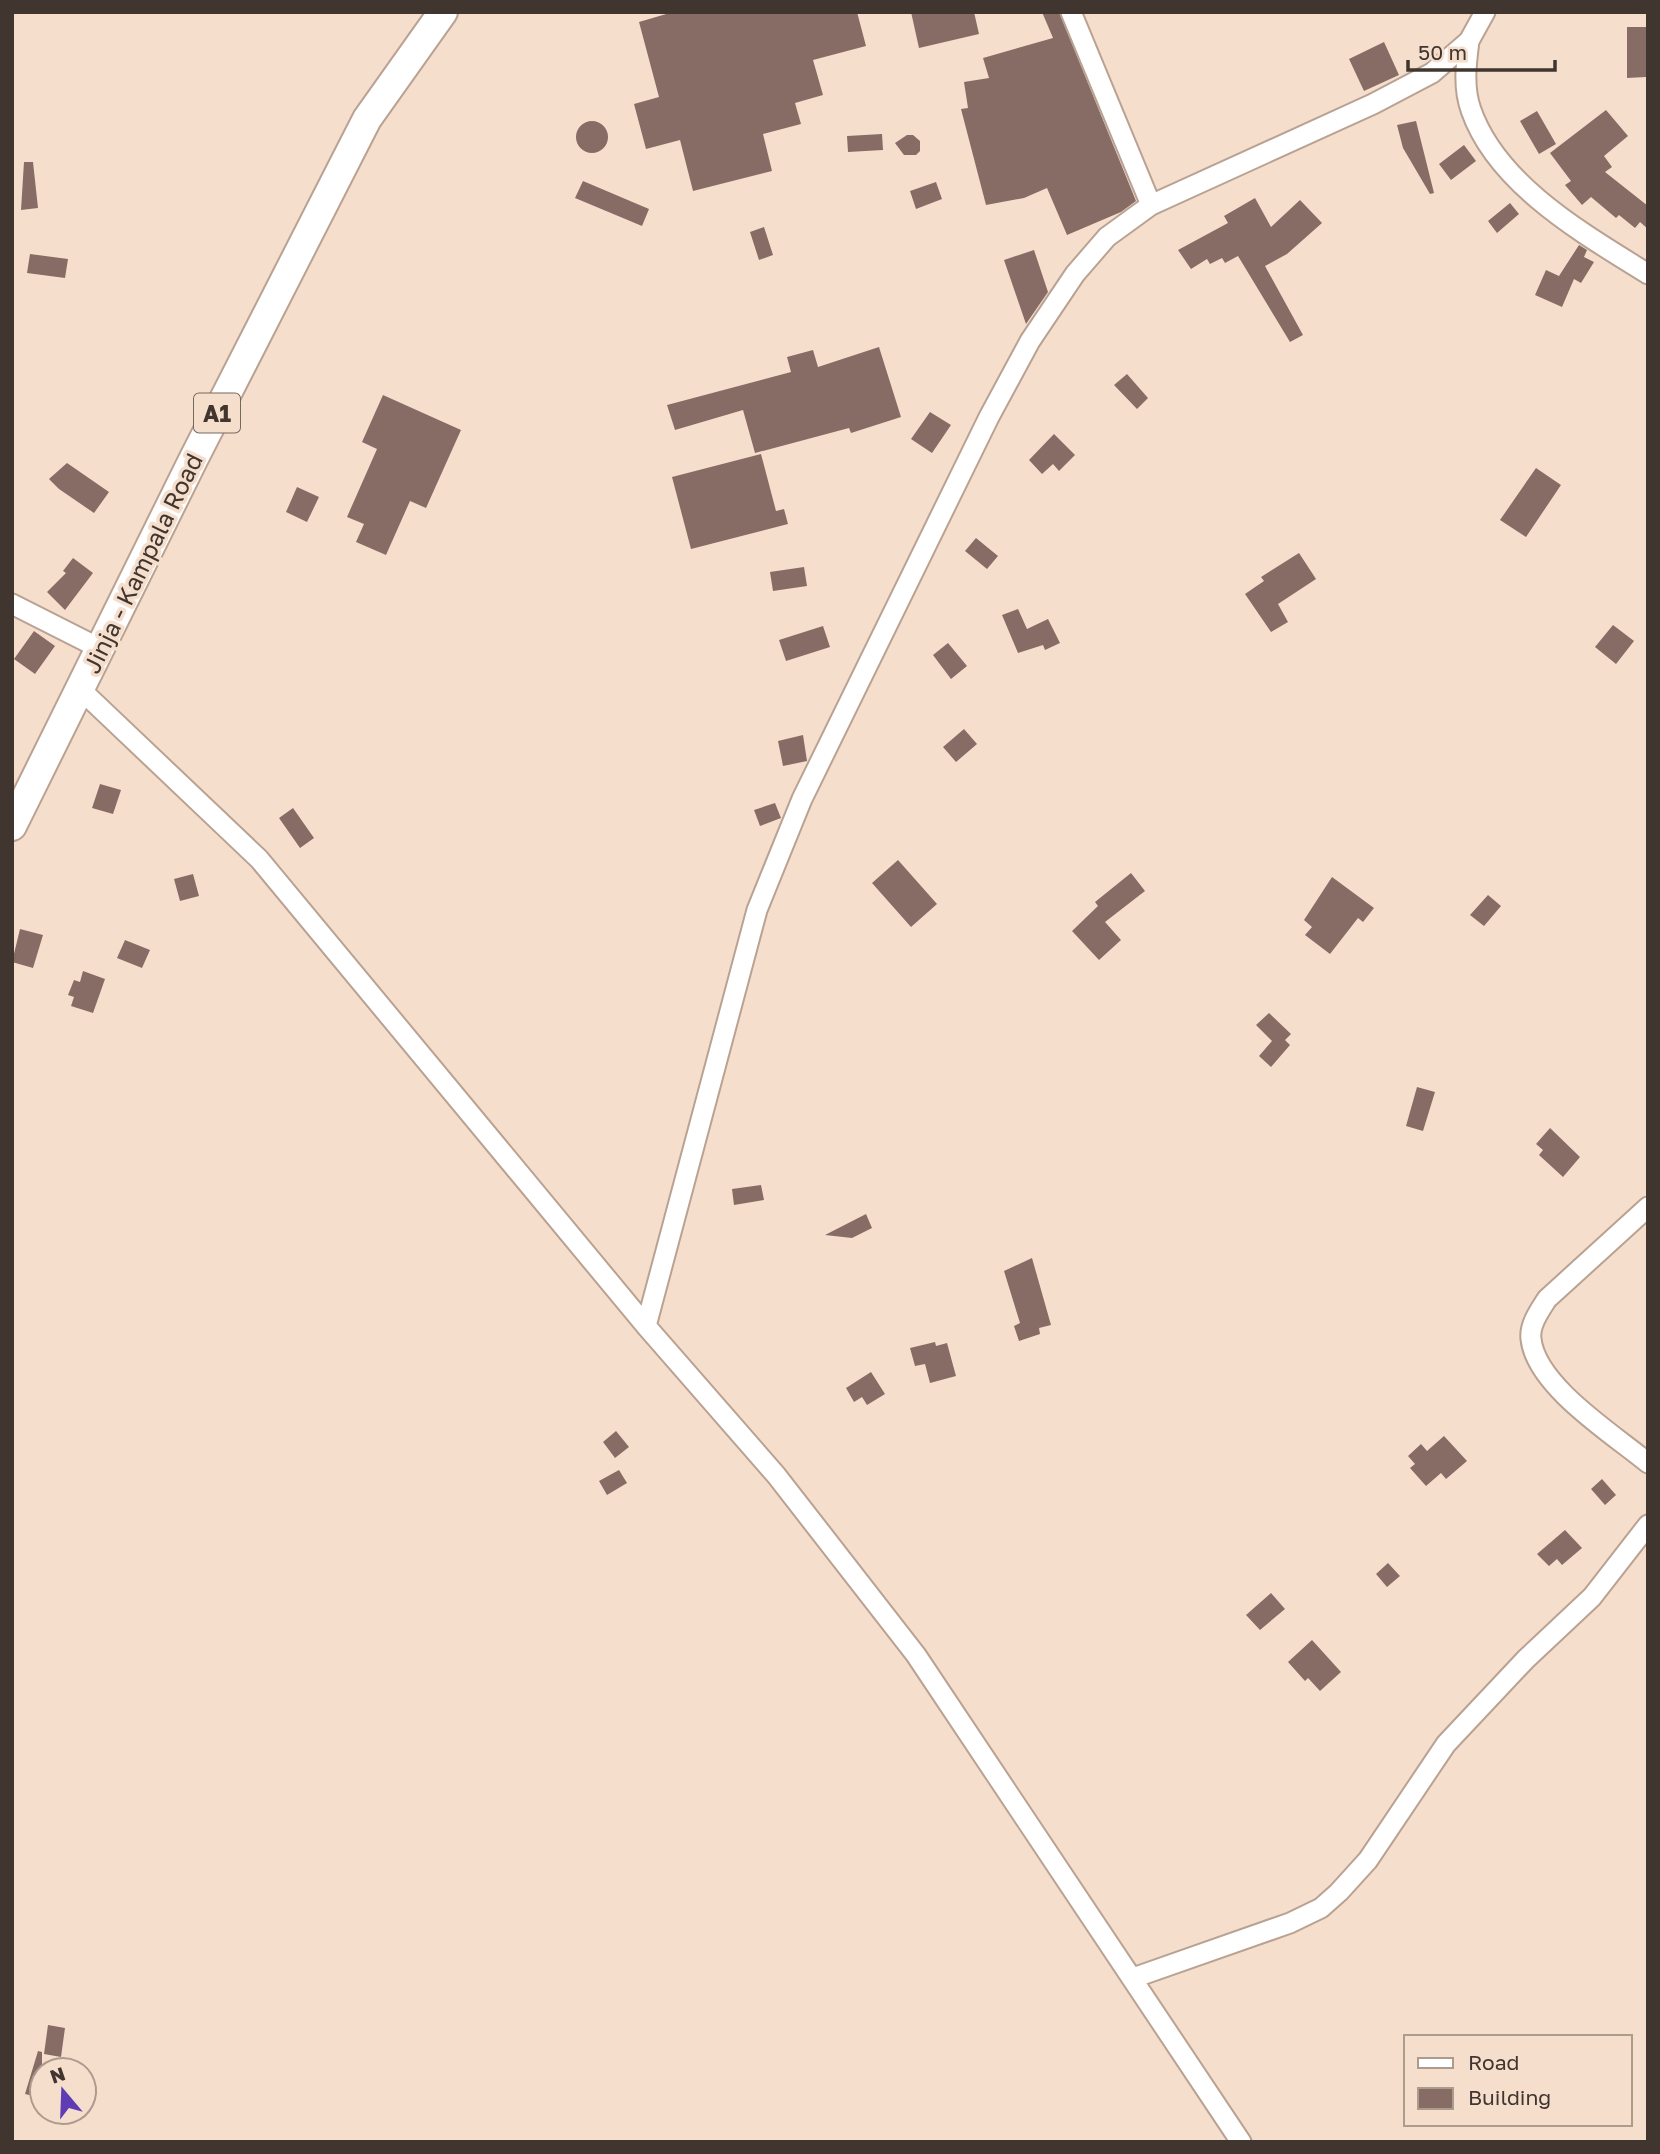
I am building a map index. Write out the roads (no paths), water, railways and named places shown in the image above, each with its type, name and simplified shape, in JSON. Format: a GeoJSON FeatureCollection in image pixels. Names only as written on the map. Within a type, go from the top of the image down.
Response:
{"type":"FeatureCollection","features":[{"type":"Feature","properties":{"kind":"highway","name":"Jinja - Kampala Road"},"geometry":{"type":"LineString","coordinates":[[12,826],[193,460],[367,119],[443,12]]}},
{"type":"Feature","properties":{"kind":"street"},"geometry":{"type":"LineString","coordinates":[[1071,12],[1151,205]]}},
{"type":"Feature","properties":{"kind":"street"},"geometry":{"type":"LineString","coordinates":[[646,1326],[757,910],[802,799],[989,416],[1030,341],[1075,274],[1107,237],[1151,205],[1373,104],[1432,73],[1469,41],[1485,12]]}},
{"type":"Feature","properties":{"kind":"street"},"geometry":{"type":"LineString","coordinates":[[1469,41],[1465,75],[1470,109],[1485,141],[1529,192],[1582,233],[1648,274]]}},
{"type":"Feature","properties":{"kind":"street"},"geometry":{"type":"LineString","coordinates":[[12,604],[101,649]]}},
{"type":"Feature","properties":{"kind":"street"},"geometry":{"type":"LineString","coordinates":[[79,688],[258,859],[646,1326],[776,1475],[916,1655],[1241,2142]]}},
{"type":"Feature","properties":{"kind":"street"},"geometry":{"type":"LineString","coordinates":[[1648,1207],[1547,1299],[1536,1316],[1530,1336],[1536,1360],[1553,1384],[1648,1463]]}},
{"type":"Feature","properties":{"kind":"street"},"geometry":{"type":"LineString","coordinates":[[1133,1978],[1290,1923],[1321,1908],[1368,1860],[1446,1744],[1526,1658],[1592,1597],[1648,1525]]}}]}
